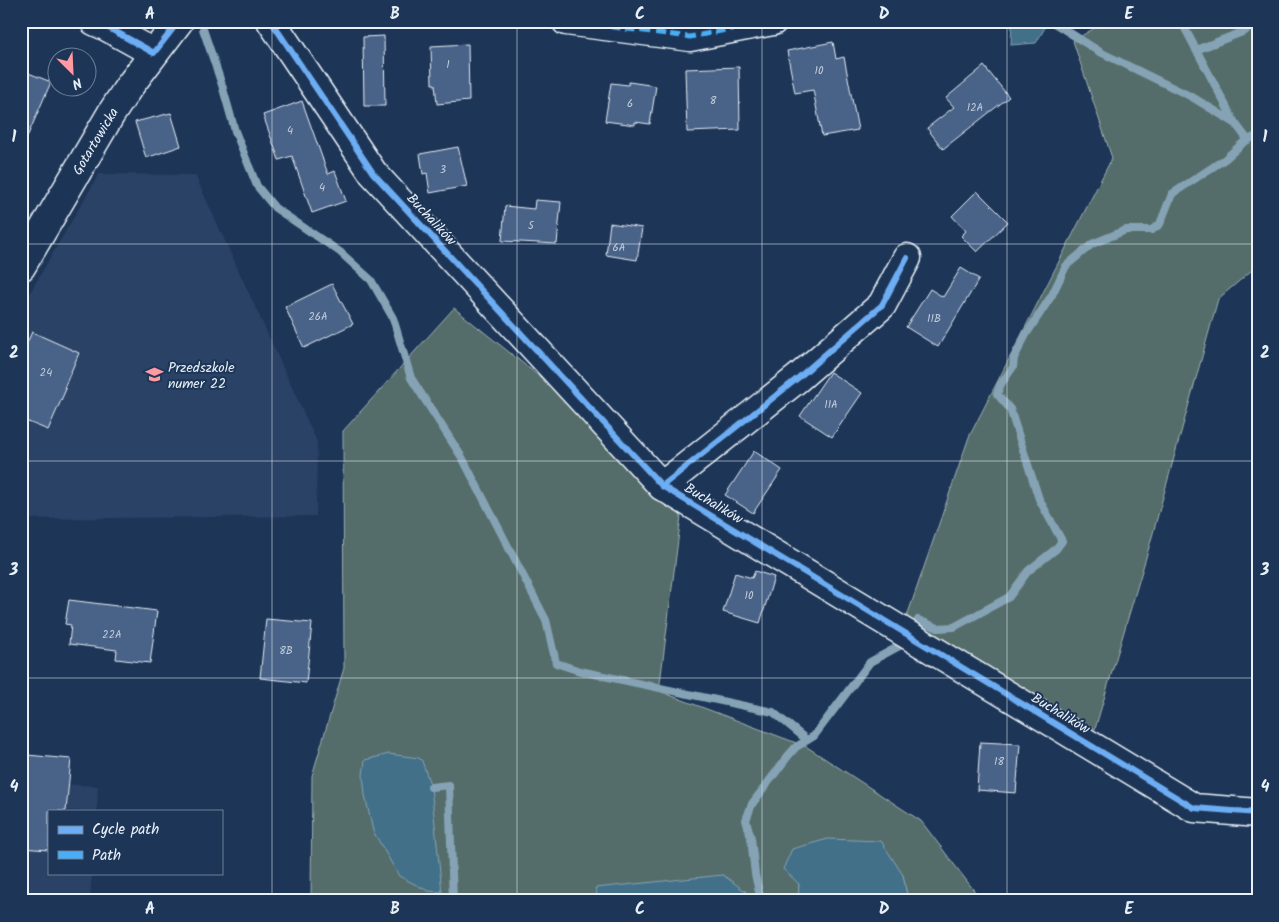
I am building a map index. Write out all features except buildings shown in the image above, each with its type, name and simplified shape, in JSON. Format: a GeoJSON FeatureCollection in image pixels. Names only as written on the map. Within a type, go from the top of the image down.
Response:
{"type":"FeatureCollection","features":[{"type":"Feature","properties":{"kind":"street"},"geometry":{"type":"LineString","coordinates":[[94,21],[154,53]]}},
{"type":"Feature","properties":{"kind":"street","name":"Gotartowicka"},"geometry":{"type":"LineString","coordinates":[[21,266],[111,114],[128,88],[179,21]]}},
{"type":"Feature","properties":{"kind":"street","name":"Buchalików"},"geometry":{"type":"LineString","coordinates":[[271,21],[372,173],[662,486],[1194,808],[1258,813]]}},
{"type":"Feature","properties":{"kind":"street"},"geometry":{"type":"LineString","coordinates":[[566,21],[690,36],[773,21]]}},
{"type":"Feature","properties":{"kind":"street"},"geometry":{"type":"LineString","coordinates":[[662,486],[798,378],[882,305],[907,258]]}},
{"type":"Feature","properties":{"kind":"shaded area"},"geometry":{"type":"Polygon","coordinates":[[[1012,21],[1049,21],[1036,43],[1011,45],[1012,21]]]}},
{"type":"Feature","properties":{"kind":"shaded area","name":"Przedszkole numer 22"},"geometry":{"type":"Polygon","coordinates":[[[99,174],[195,175],[317,442],[316,516],[21,519],[21,308],[99,174]]]}},
{"type":"Feature","properties":{"kind":"shaded area"},"geometry":{"type":"Polygon","coordinates":[[[389,754],[419,758],[422,761],[431,787],[442,892],[428,891],[399,876],[373,831],[365,795],[363,775],[365,760],[389,754]]]}},
{"type":"Feature","properties":{"kind":"shaded area"},"geometry":{"type":"Polygon","coordinates":[[[21,782],[98,786],[97,810],[48,810],[48,874],[92,874],[90,901],[21,901],[21,782]]]}},
{"type":"Feature","properties":{"kind":"shaded area"},"geometry":{"type":"Polygon","coordinates":[[[828,839],[881,841],[903,875],[908,901],[798,901],[799,884],[783,869],[792,849],[828,839]]]}},
{"type":"Feature","properties":{"kind":"shaded area"},"geometry":{"type":"Polygon","coordinates":[[[723,875],[749,894],[751,901],[599,901],[595,888],[723,875]]]}},
{"type":"Feature","properties":{"kind":"green space"},"geometry":{"type":"Polygon","coordinates":[[[1106,21],[1258,21],[1258,265],[1218,299],[1150,544],[1095,729],[905,622],[969,437],[1112,158],[1073,41],[1106,21]]]}},
{"type":"Feature","properties":{"kind":"green space"},"geometry":{"type":"Polygon","coordinates":[[[454,308],[550,385],[681,516],[659,691],[807,747],[921,821],[976,893],[976,901],[908,901],[903,875],[799,884],[798,901],[311,901],[312,776],[344,668],[343,431],[454,308]]]}},
{"type":"Feature","properties":{"kind":"waterway"},"geometry":{"type":"LineString","coordinates":[[1051,21],[1100,52],[1192,97],[1235,123],[1248,140]]}},
{"type":"Feature","properties":{"kind":"waterway"},"geometry":{"type":"LineString","coordinates":[[1181,21],[1234,121]]}},
{"type":"Feature","properties":{"kind":"waterway"},"geometry":{"type":"LineString","coordinates":[[1196,50],[1245,31],[1256,21]]}},
{"type":"Feature","properties":{"kind":"waterway"},"geometry":{"type":"LineString","coordinates":[[203,29],[235,131],[257,186],[275,208],[340,252],[371,280],[393,318],[411,378],[463,459],[546,620],[556,663],[580,671],[773,712],[807,740]]}},
{"type":"Feature","properties":{"kind":"waterway"},"geometry":{"type":"LineString","coordinates":[[918,620],[938,628],[954,627],[1009,597],[1028,571],[1056,549],[1062,541],[1039,499],[1010,409],[997,394],[1001,384],[1013,367],[1014,358],[1027,333],[1052,295],[1066,266],[1092,244],[1126,230],[1152,230],[1160,224],[1172,194],[1225,159],[1244,142],[1258,135]]}},
{"type":"Feature","properties":{"kind":"waterway"},"geometry":{"type":"LineString","coordinates":[[761,901],[755,874],[751,838],[746,820],[752,804],[796,747],[814,736],[870,662],[905,643]]}},
{"type":"Feature","properties":{"kind":"waterway"},"geometry":{"type":"LineString","coordinates":[[431,787],[449,785],[453,901]]}},
{"type":"Feature","properties":{"kind":"marked path"},"geometry":{"type":"LineString","coordinates":[[566,21],[690,37],[773,21]]}},
{"type":"Feature","properties":{"kind":"cycle path"},"geometry":{"type":"LineString","coordinates":[[94,21],[154,53],[179,21]]}},
{"type":"Feature","properties":{"kind":"cycle path"},"geometry":{"type":"LineString","coordinates":[[271,21],[373,173],[662,486],[1194,808],[1258,813]]}},
{"type":"Feature","properties":{"kind":"cycle path"},"geometry":{"type":"LineString","coordinates":[[662,486],[798,378],[882,305],[907,258]]}},
{"type":"Feature","properties":{"kind":"place","name":"Przedszkole numer 22"},"geometry":{"type":"Point","coordinates":[154,375]}}]}
